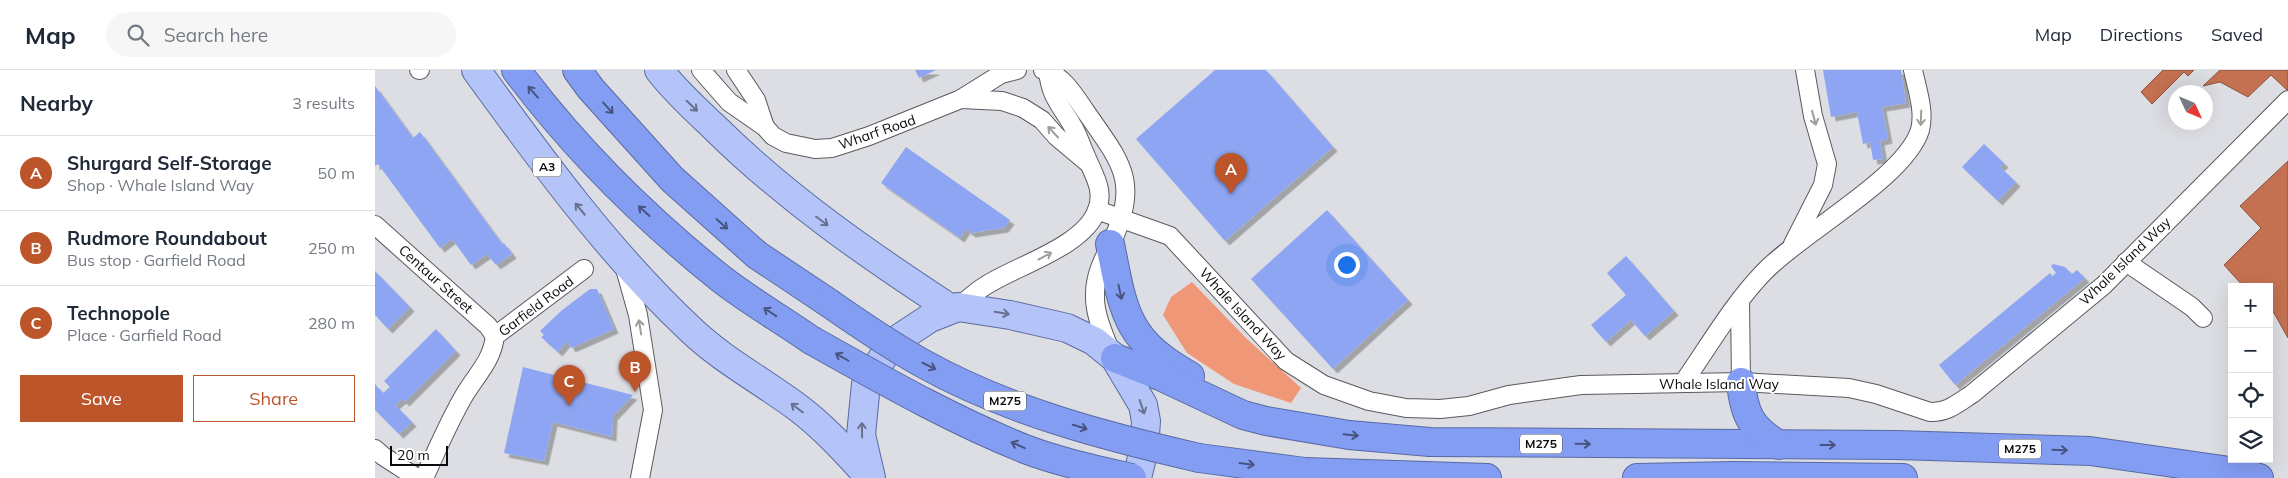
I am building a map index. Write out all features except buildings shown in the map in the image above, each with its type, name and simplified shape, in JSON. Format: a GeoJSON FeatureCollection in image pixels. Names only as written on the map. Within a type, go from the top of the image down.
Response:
{"type":"FeatureCollection","features":[{"type":"Feature","properties":{"kind":"highway","name":"M275"},"geometry":{"type":"LineString","coordinates":[[516,70],[596,166],[643,210],[720,278],[811,340],[905,393],[1027,449],[1095,470],[1132,478]]}},
{"type":"Feature","properties":{"kind":"highway","name":"M275"},"geometry":{"type":"LineString","coordinates":[[577,70],[591,89],[672,179],[757,255],[923,363],[995,397],[1037,414],[1117,439],[1199,458],[1305,472],[1487,478]]}},
{"type":"Feature","properties":{"kind":"highway","name":"M275"},"geometry":{"type":"LineString","coordinates":[[1111,244],[1126,316],[1134,331],[1145,344],[1170,364],[1204,384],[1303,427]]}},
{"type":"Feature","properties":{"kind":"highway","name":"M275"},"geometry":{"type":"LineString","coordinates":[[1113,357],[1160,376],[1243,415],[1266,422],[1349,435],[1430,442],[1896,446],[2090,451],[2237,472],[2259,478]]}},
{"type":"Feature","properties":{"kind":"highway"},"geometry":{"type":"LineString","coordinates":[[1741,382],[1743,405],[1754,426],[1764,436],[1779,445]]}},
{"type":"Feature","properties":{"kind":"highway"},"geometry":{"type":"LineString","coordinates":[[1637,478],[1733,476],[1903,478]]}},
{"type":"Feature","properties":{"kind":"main road","name":"A3"},"geometry":{"type":"LineString","coordinates":[[476,70],[553,176],[623,260],[692,331],[798,408],[829,434],[871,478]]}},
{"type":"Feature","properties":{"kind":"main road"},"geometry":{"type":"LineString","coordinates":[[659,70],[671,85],[728,141],[784,191],[862,250],[955,308],[1010,315],[1067,328],[1094,340],[1113,357],[1143,405],[1146,421],[1144,449],[1137,478]]}},
{"type":"Feature","properties":{"kind":"main road"},"geometry":{"type":"LineString","coordinates":[[871,478],[861,435],[866,384],[892,344],[925,320],[955,308]]}},
{"type":"Feature","properties":{"kind":"street","name":"Wharf Road"},"geometry":{"type":"LineString","coordinates":[[701,70],[729,102],[765,127],[773,136],[793,145],[815,149],[832,148],[869,136],[961,99],[1001,74],[1017,70]]}},
{"type":"Feature","properties":{"kind":"street"},"geometry":{"type":"LineString","coordinates":[[736,70],[755,100],[765,127]]}},
{"type":"Feature","properties":{"kind":"street"},"geometry":{"type":"LineString","coordinates":[[955,308],[985,286],[1047,255],[1066,243],[1088,224],[1097,210],[1099,187],[1073,125],[1052,94],[1046,70]]}},
{"type":"Feature","properties":{"kind":"street"},"geometry":{"type":"LineString","coordinates":[[1046,70],[1064,82],[1075,95],[1112,149],[1121,169],[1126,192],[1122,219],[1099,267],[1095,294],[1098,317],[1113,357]]}},
{"type":"Feature","properties":{"kind":"street"},"geometry":{"type":"LineString","coordinates":[[1071,70],[1075,95]]}},
{"type":"Feature","properties":{"kind":"street"},"geometry":{"type":"LineString","coordinates":[[1790,249],[1823,185],[1827,164],[1813,116],[1805,70]]}},
{"type":"Feature","properties":{"kind":"street"},"geometry":{"type":"LineString","coordinates":[[1683,383],[1740,301],[1765,271],[1790,249],[1886,175],[1907,153],[1919,130],[1921,120],[1913,70]]}},
{"type":"Feature","properties":{"kind":"street","name":"Wharf Road"},"geometry":{"type":"LineString","coordinates":[[961,99],[1002,102],[1023,108],[1042,120],[1056,136],[1089,164]]}},
{"type":"Feature","properties":{"kind":"street","name":"Whale Island Way"},"geometry":{"type":"LineString","coordinates":[[1097,210],[1170,236],[1286,361],[1324,386],[1369,401],[1405,408],[1440,409],[1469,406],[1509,395],[1581,385],[1741,382],[1849,388],[1876,394],[1930,412],[1938,412],[1952,408],[1972,394],[2104,285],[2283,106]]}},
{"type":"Feature","properties":{"kind":"street","name":"Centaur Street"},"geometry":{"type":"LineString","coordinates":[[375,224],[488,326],[495,336]]}},
{"type":"Feature","properties":{"kind":"street"},"geometry":{"type":"LineString","coordinates":[[623,260],[638,315],[653,410],[640,478]]}},
{"type":"Feature","properties":{"kind":"street"},"geometry":{"type":"LineString","coordinates":[[2126,262],[2192,307],[2203,318]]}},
{"type":"Feature","properties":{"kind":"street","name":"Garfield Road"},"geometry":{"type":"LineString","coordinates":[[424,478],[465,394],[487,364],[495,336],[584,269]]}},
{"type":"Feature","properties":{"kind":"street"},"geometry":{"type":"LineString","coordinates":[[1740,301],[1741,382]]}},
{"type":"Feature","properties":{"kind":"street"},"geometry":{"type":"LineString","coordinates":[[375,449],[417,478]]}},
{"type":"Feature","properties":{"kind":"shaded area"},"geometry":{"type":"Polygon","coordinates":[[[2163,70],[2194,70],[2188,76],[2184,72],[2171,85],[2168,85],[2168,88],[2152,104],[2141,92],[2163,70]]]}},
{"type":"Feature","properties":{"kind":"shaded area"},"geometry":{"type":"Polygon","coordinates":[[[2220,70],[2288,70],[2288,91],[2271,75],[2248,97],[2220,82],[2204,85],[2220,70]]]}},
{"type":"Feature","properties":{"kind":"shaded area"},"geometry":{"type":"Polygon","coordinates":[[[2288,161],[2288,338],[2273,312],[2273,283],[2240,283],[2224,265],[2261,228],[2240,206],[2288,161]]]}},
{"type":"Feature","properties":{"kind":"shaded area"},"geometry":{"type":"Polygon","coordinates":[[[1192,282],[1246,338],[1301,388],[1291,403],[1234,384],[1187,353],[1163,315],[1171,297],[1192,282]]]}},
{"type":"Feature","properties":{"kind":"place","name":"Shurgard Self-Storage"},"geometry":{"type":"Point","coordinates":[1231,194]}},
{"type":"Feature","properties":{"kind":"place","name":"Rudmore Roundabout"},"geometry":{"type":"Point","coordinates":[635,392]}},
{"type":"Feature","properties":{"kind":"place","name":"Technopole"},"geometry":{"type":"Point","coordinates":[569,406]}}]}
